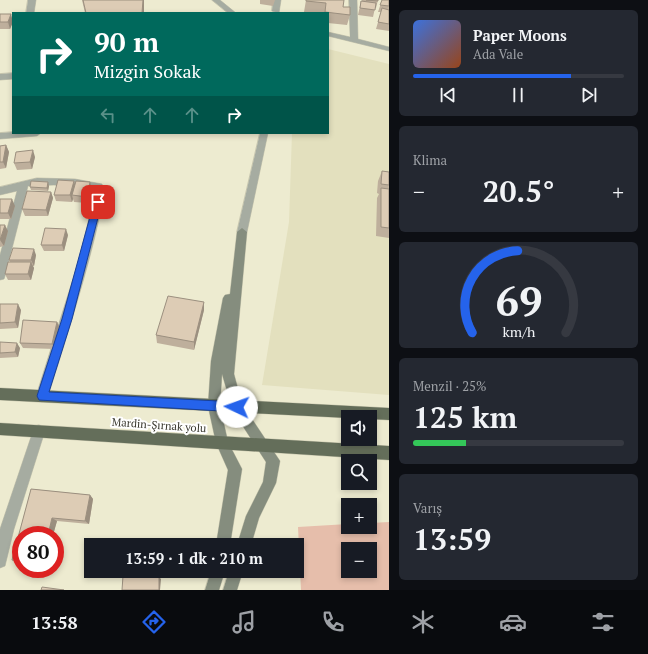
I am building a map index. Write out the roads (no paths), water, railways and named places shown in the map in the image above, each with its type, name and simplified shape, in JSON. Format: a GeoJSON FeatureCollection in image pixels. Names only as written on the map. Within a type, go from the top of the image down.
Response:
{"type":"FeatureCollection","features":[{"type":"Feature","properties":{"kind":"highway","name":"Mardin-Şırnak yolu"},"geometry":{"type":"LineString","coordinates":[[0,394],[389,414]]}},
{"type":"Feature","properties":{"kind":"highway","name":"Mardin-Şırnak yolu"},"geometry":{"type":"LineString","coordinates":[[0,429],[389,453]]}},
{"type":"Feature","properties":{"kind":"main road"},"geometry":{"type":"LineString","coordinates":[[224,538],[235,469],[222,443],[214,406],[216,361],[242,232]]}},
{"type":"Feature","properties":{"kind":"main road"},"geometry":{"type":"LineString","coordinates":[[242,232],[228,374],[237,407],[273,461],[269,483],[253,516],[246,538]]}},
{"type":"Feature","properties":{"kind":"main road"},"geometry":{"type":"LineString","coordinates":[[212,590],[216,578]]}},
{"type":"Feature","properties":{"kind":"main road"},"geometry":{"type":"LineString","coordinates":[[230,590],[234,578]]}},
{"type":"Feature","properties":{"kind":"street"},"geometry":{"type":"LineString","coordinates":[[30,12],[32,0]]}},
{"type":"Feature","properties":{"kind":"street"},"geometry":{"type":"LineString","coordinates":[[216,0],[231,12]]}},
{"type":"Feature","properties":{"kind":"street"},"geometry":{"type":"LineString","coordinates":[[276,10],[278,0]]}},
{"type":"Feature","properties":{"kind":"street"},"geometry":{"type":"LineString","coordinates":[[353,0],[354,40]]}},
{"type":"Feature","properties":{"kind":"street"},"geometry":{"type":"LineString","coordinates":[[329,34],[389,49]]}},
{"type":"Feature","properties":{"kind":"street"},"geometry":{"type":"LineString","coordinates":[[0,77],[12,76]]}},
{"type":"Feature","properties":{"kind":"street"},"geometry":{"type":"LineString","coordinates":[[0,136],[17,134]]}},
{"type":"Feature","properties":{"kind":"street"},"geometry":{"type":"LineString","coordinates":[[242,232],[264,134]]}},
{"type":"Feature","properties":{"kind":"street"},"geometry":{"type":"LineString","coordinates":[[0,191],[10,190],[23,186],[28,182],[37,181],[86,184],[99,187],[98,202],[69,312],[42,396]]}},
{"type":"Feature","properties":{"kind":"street"},"geometry":{"type":"LineString","coordinates":[[0,276],[23,186]]}},
{"type":"Feature","properties":{"kind":"street"},"geometry":{"type":"LineString","coordinates":[[0,560],[7,530],[39,431]]}}]}
